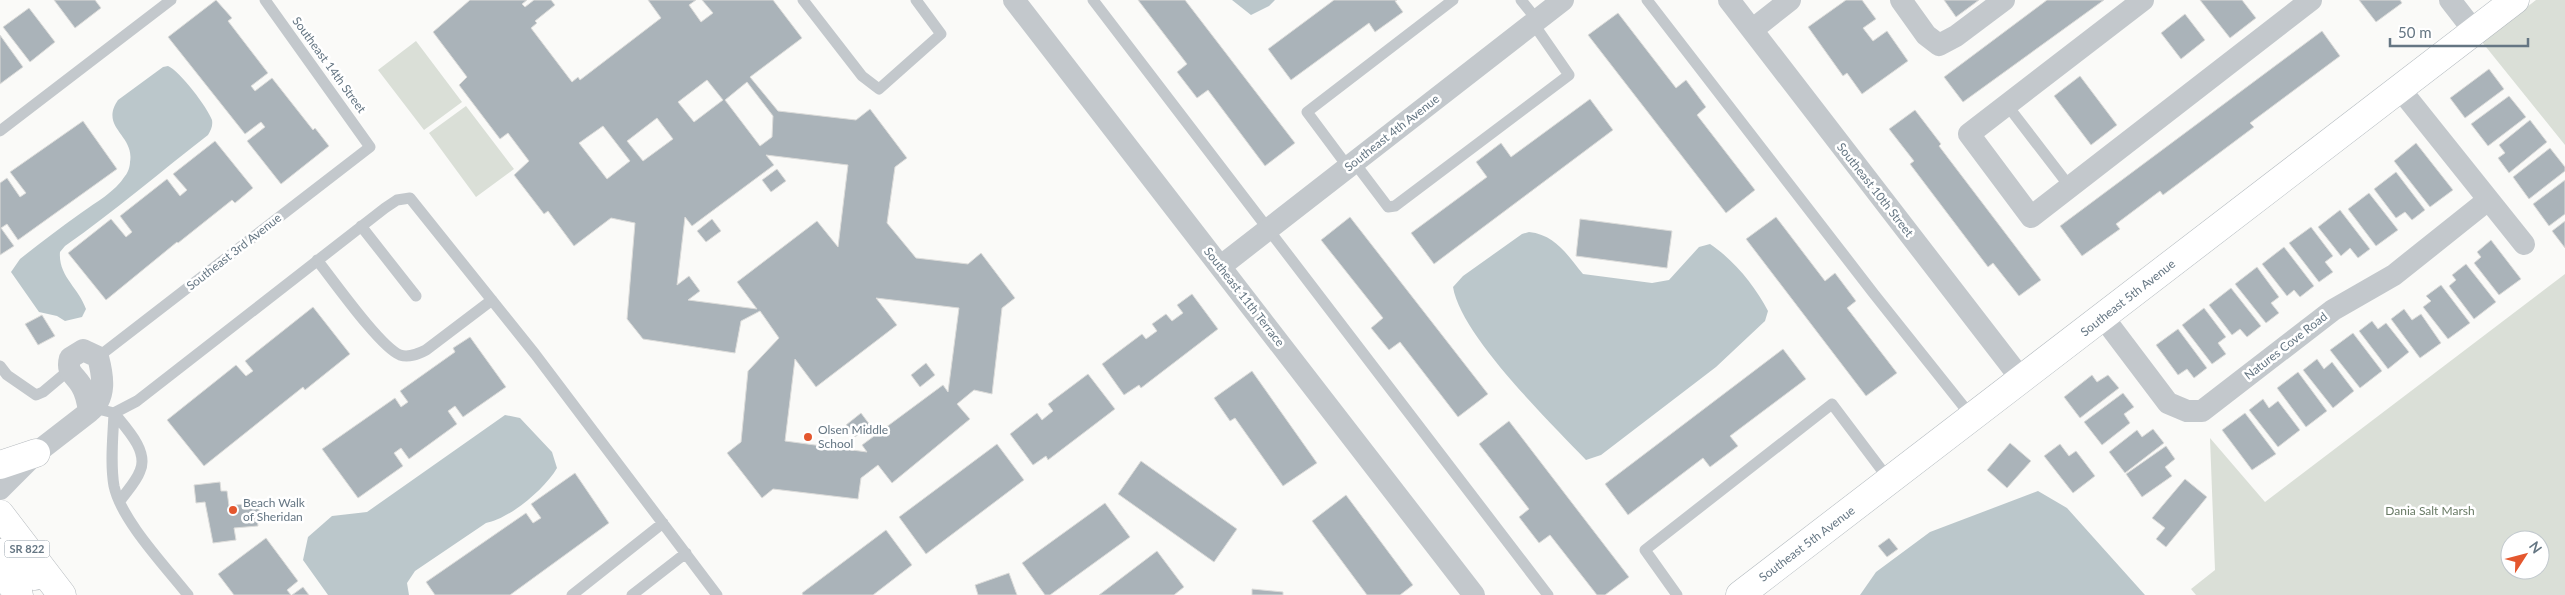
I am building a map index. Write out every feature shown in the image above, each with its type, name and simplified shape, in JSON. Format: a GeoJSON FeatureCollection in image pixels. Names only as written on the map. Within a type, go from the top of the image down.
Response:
{"type":"FeatureCollection","features":[{"type":"Feature","properties":{"kind":"street","name":"Southeast 11th Terrace"},"geometry":{"type":"LineString","coordinates":[[1014,0],[1474,595]]}},
{"type":"Feature","properties":{"kind":"street","name":"Southeast 4th Avenue"},"geometry":{"type":"LineString","coordinates":[[1221,266],[1563,0]]}},
{"type":"Feature","properties":{"kind":"street","name":"Southeast 10th Street"},"geometry":{"type":"LineString","coordinates":[[1728,0],[2022,380]]}},
{"type":"Feature","properties":{"kind":"street"},"geometry":{"type":"LineString","coordinates":[[1752,30],[1790,0]]}},
{"type":"Feature","properties":{"kind":"street"},"geometry":{"type":"LineString","coordinates":[[1901,0],[1926,35],[1939,46],[1952,39],[2004,0]]}},
{"type":"Feature","properties":{"kind":"street"},"geometry":{"type":"LineString","coordinates":[[2143,0],[1969,134],[2031,217],[2311,0]]}},
{"type":"Feature","properties":{"kind":"street"},"geometry":{"type":"LineString","coordinates":[[2450,0],[2474,32]]}},
{"type":"Feature","properties":{"kind":"street","name":"Southeast 5th Avenue"},"geometry":{"type":"LineString","coordinates":[[1740,595],[2514,0]]}},
{"type":"Feature","properties":{"kind":"street"},"geometry":{"type":"LineString","coordinates":[[2400,89],[2524,244]]}},
{"type":"Feature","properties":{"kind":"street","name":"Natures Cove Road"},"geometry":{"type":"LineString","coordinates":[[2103,317],[2168,403],[2187,411],[2202,411],[2333,310],[2394,275],[2488,200]]}},
{"type":"Feature","properties":{"kind":"street"},"geometry":{"type":"LineString","coordinates":[[0,489],[36,453],[99,411],[103,389],[98,357],[86,351],[77,352],[70,358],[68,371],[81,385],[99,411]]}},
{"type":"Feature","properties":{"kind":"street"},"geometry":{"type":"LineString","coordinates":[[0,465],[36,453]]}},
{"type":"Feature","properties":{"kind":"street","name":"SR 822"},"geometry":{"type":"LineString","coordinates":[[0,514],[62,595]]}},
{"type":"Feature","properties":{"kind":"street"},"geometry":{"type":"LineString","coordinates":[[0,553],[16,556],[24,562],[49,595]]}},
{"type":"Feature","properties":{"kind":"street","name":"SR 822"},"geometry":{"type":"LineString","coordinates":[[0,570],[19,595]]}},
{"type":"Feature","properties":{"kind":"lane"},"geometry":{"type":"LineString","coordinates":[[0,131],[171,0]]}},
{"type":"Feature","properties":{"kind":"lane","name":"Southeast 14th Street"},"geometry":{"type":"LineString","coordinates":[[265,0],[370,147]]}},
{"type":"Feature","properties":{"kind":"lane"},"geometry":{"type":"LineString","coordinates":[[803,0],[862,76],[879,89],[941,34],[916,0]]}},
{"type":"Feature","properties":{"kind":"lane"},"geometry":{"type":"LineString","coordinates":[[1093,0],[1548,595]]}},
{"type":"Feature","properties":{"kind":"lane"},"geometry":{"type":"LineString","coordinates":[[1453,0],[1307,112],[1388,207],[1395,206],[1568,75],[1521,0]]}},
{"type":"Feature","properties":{"kind":"lane"},"geometry":{"type":"LineString","coordinates":[[1647,0],[1874,294],[1972,417]]}},
{"type":"Feature","properties":{"kind":"lane"},"geometry":{"type":"LineString","coordinates":[[2006,105],[2070,188]]}},
{"type":"Feature","properties":{"kind":"lane","name":"Southeast 3rd Avenue"},"geometry":{"type":"LineString","coordinates":[[98,357],[370,147]]}},
{"type":"Feature","properties":{"kind":"lane"},"geometry":{"type":"LineString","coordinates":[[99,411],[137,401],[361,226],[397,200],[410,198],[492,300],[717,595]]}},
{"type":"Feature","properties":{"kind":"lane"},"geometry":{"type":"LineString","coordinates":[[361,226],[416,296]]}},
{"type":"Feature","properties":{"kind":"lane"},"geometry":{"type":"LineString","coordinates":[[317,260],[385,345],[401,356],[415,356],[426,350],[492,300]]}},
{"type":"Feature","properties":{"kind":"lane"},"geometry":{"type":"LineString","coordinates":[[0,366],[6,375],[36,395],[43,392],[68,371]]}},
{"type":"Feature","properties":{"kind":"lane"},"geometry":{"type":"LineString","coordinates":[[1677,595],[1645,550],[1832,404],[1890,481]]}},
{"type":"Feature","properties":{"kind":"lane"},"geometry":{"type":"LineString","coordinates":[[99,411],[134,438],[142,457],[141,471],[120,501]]}},
{"type":"Feature","properties":{"kind":"lane"},"geometry":{"type":"LineString","coordinates":[[99,411],[112,457],[114,487],[124,512],[188,595]]}},
{"type":"Feature","properties":{"kind":"lane"},"geometry":{"type":"LineString","coordinates":[[577,593],[663,523]]}},
{"type":"Feature","properties":{"kind":"lane"},"geometry":{"type":"LineString","coordinates":[[632,595],[686,553]]}},
{"type":"Feature","properties":{"kind":"green space"},"geometry":{"type":"Polygon","coordinates":[[[2536,0],[2565,0],[2565,145],[2482,42],[2536,0]]]}},
{"type":"Feature","properties":{"kind":"green space"},"geometry":{"type":"Polygon","coordinates":[[[416,41],[462,102],[424,130],[378,70],[416,41]]]}},
{"type":"Feature","properties":{"kind":"green space"},"geometry":{"type":"Polygon","coordinates":[[[466,106],[514,169],[476,197],[429,133],[466,106]]]}},
{"type":"Feature","properties":{"kind":"green space","name":"Dania Salt Marsh"},"geometry":{"type":"Polygon","coordinates":[[[2565,274],[2565,595],[2196,595],[2191,589],[2215,570],[2210,438],[2265,502],[2565,274]]]}},
{"type":"Feature","properties":{"kind":"shaded area"},"geometry":{"type":"Polygon","coordinates":[[[1232,0],[1275,0],[1269,6],[1251,15],[1232,0]]]}},
{"type":"Feature","properties":{"kind":"shaded area"},"geometry":{"type":"Polygon","coordinates":[[[168,66],[179,74],[205,107],[212,120],[212,126],[208,135],[65,246],[60,252],[62,268],[86,309],[82,317],[65,321],[57,316],[39,312],[11,272],[20,259],[121,182],[129,169],[130,153],[128,145],[115,125],[113,110],[118,100],[163,67],[168,66]]]}},
{"type":"Feature","properties":{"kind":"shaded area"},"geometry":{"type":"Polygon","coordinates":[[[1529,232],[1547,237],[1554,242],[1566,253],[1583,274],[1652,283],[1669,280],[1699,247],[1710,244],[1735,266],[1757,292],[1768,311],[1765,321],[1716,367],[1601,455],[1586,460],[1509,378],[1489,353],[1472,329],[1460,307],[1453,287],[1463,276],[1522,234],[1529,232]]]}},
{"type":"Feature","properties":{"kind":"shaded area"},"geometry":{"type":"Polygon","coordinates":[[[505,415],[520,418],[552,452],[557,468],[544,485],[526,502],[505,516],[486,523],[415,571],[407,583],[409,595],[328,595],[303,560],[308,537],[332,516],[367,512],[505,415]]]}},
{"type":"Feature","properties":{"kind":"shaded area"},"geometry":{"type":"Polygon","coordinates":[[[2038,491],[2067,508],[2145,595],[1860,595],[1876,572],[1930,532],[2038,491]]]}},
{"type":"Feature","properties":{"kind":"building"},"geometry":{"type":"Polygon","coordinates":[[[54,0],[95,0],[101,8],[75,28],[54,0]]]}},
{"type":"Feature","properties":{"kind":"building"},"geometry":{"type":"Polygon","coordinates":[[[216,0],[232,18],[228,21],[268,73],[251,86],[255,91],[272,78],[313,130],[315,128],[329,146],[281,184],[247,141],[265,127],[261,122],[245,134],[168,37],[216,0]]]}},
{"type":"Feature","properties":{"kind":"building"},"geometry":{"type":"Polygon","coordinates":[[[470,0],[527,0],[522,4],[525,7],[534,0],[551,0],[555,5],[535,21],[537,23],[531,28],[572,82],[578,77],[580,80],[661,18],[648,0],[696,0],[689,5],[701,22],[713,13],[702,0],[773,0],[802,38],[750,77],[778,111],[856,120],[870,109],[907,158],[895,167],[887,223],[916,258],[968,264],[981,253],[1015,298],[1002,308],[992,394],[974,390],[957,404],[970,419],[892,483],[878,465],[861,478],[858,499],[773,489],[762,498],[727,453],[741,442],[748,371],[779,338],[760,311],[741,321],[735,353],[643,339],[627,319],[635,223],[611,218],[574,246],[548,211],[544,214],[514,175],[529,161],[508,133],[500,139],[459,85],[467,77],[433,32],[470,0]],[[707,80],[678,102],[694,122],[723,100],[707,80]],[[747,82],[725,100],[760,146],[772,137],[773,116],[747,82]],[[657,118],[627,141],[643,161],[673,139],[657,118]],[[603,126],[579,143],[607,179],[630,161],[603,126]],[[766,155],[774,165],[692,226],[685,217],[677,285],[689,276],[700,291],[688,300],[757,309],[737,282],[817,221],[838,247],[848,165],[766,155]],[[876,298],[897,325],[816,387],[795,359],[785,441],[867,452],[862,445],[943,385],[948,392],[959,308],[876,298]]]}},
{"type":"Feature","properties":{"kind":"building"},"geometry":{"type":"Polygon","coordinates":[[[1138,0],[1185,0],[1295,143],[1265,166],[1208,90],[1197,98],[1177,72],[1187,64],[1138,0]]]}},
{"type":"Feature","properties":{"kind":"building"},"geometry":{"type":"Polygon","coordinates":[[[1334,0],[1397,0],[1395,1],[1403,12],[1375,32],[1369,23],[1291,80],[1268,49],[1334,0]]]}},
{"type":"Feature","properties":{"kind":"building"},"geometry":{"type":"Polygon","coordinates":[[[1846,0],[1862,0],[1876,19],[1863,28],[1873,41],[1887,31],[1908,61],[1862,94],[1847,73],[1843,76],[1808,27],[1846,0]]]}},
{"type":"Feature","properties":{"kind":"building"},"geometry":{"type":"Polygon","coordinates":[[[1944,0],[1979,0],[1956,17],[1944,0]]]}},
{"type":"Feature","properties":{"kind":"building"},"geometry":{"type":"Polygon","coordinates":[[[2047,0],[2104,0],[1963,102],[1944,77],[2047,0]]]}},
{"type":"Feature","properties":{"kind":"building"},"geometry":{"type":"Polygon","coordinates":[[[2200,0],[2242,0],[2256,18],[2230,38],[2200,0]]]}},
{"type":"Feature","properties":{"kind":"building"},"geometry":{"type":"Polygon","coordinates":[[[2359,0],[2400,0],[2402,3],[2376,22],[2359,0]]]}},
{"type":"Feature","properties":{"kind":"building"},"geometry":{"type":"Polygon","coordinates":[[[29,8],[55,42],[30,62],[3,27],[29,8]]]}},
{"type":"Feature","properties":{"kind":"building"},"geometry":{"type":"Polygon","coordinates":[[[1618,13],[1676,88],[1686,80],[1706,107],[1697,115],[1755,190],[1726,213],[1588,35],[1618,13]]]}},
{"type":"Feature","properties":{"kind":"building"},"geometry":{"type":"Polygon","coordinates":[[[2185,14],[2205,40],[2181,59],[2161,33],[2185,14]]]}},
{"type":"Feature","properties":{"kind":"building"},"geometry":{"type":"Polygon","coordinates":[[[2322,31],[2340,56],[2250,123],[2254,127],[2163,195],[2160,191],[2116,224],[2120,229],[2082,256],[2060,226],[2322,31]]]}},
{"type":"Feature","properties":{"kind":"building"},"geometry":{"type":"Polygon","coordinates":[[[0,35],[23,67],[0,84],[0,35]]]}},
{"type":"Feature","properties":{"kind":"building"},"geometry":{"type":"Polygon","coordinates":[[[2489,69],[2504,89],[2465,118],[2450,98],[2489,69]]]}},
{"type":"Feature","properties":{"kind":"building"},"geometry":{"type":"Polygon","coordinates":[[[2080,76],[2117,125],[2091,145],[2054,96],[2080,76]]]}},
{"type":"Feature","properties":{"kind":"building"},"geometry":{"type":"Polygon","coordinates":[[[2509,96],[2526,117],[2488,146],[2471,124],[2509,96]]]}},
{"type":"Feature","properties":{"kind":"building"},"geometry":{"type":"Polygon","coordinates":[[[1590,99],[1613,130],[1434,264],[1411,233],[1487,177],[1476,162],[1501,143],[1511,157],[1590,99]]]}},
{"type":"Feature","properties":{"kind":"building"},"geometry":{"type":"Polygon","coordinates":[[[1915,110],[1941,144],[1939,146],[2041,280],[2019,296],[1993,263],[1988,267],[1910,164],[1914,161],[1889,129],[1915,110]]]}},
{"type":"Feature","properties":{"kind":"building"},"geometry":{"type":"Polygon","coordinates":[[[2530,120],[2547,142],[2509,173],[2498,158],[2505,153],[2499,145],[2530,120]]]}},
{"type":"Feature","properties":{"kind":"building"},"geometry":{"type":"Polygon","coordinates":[[[83,121],[117,169],[18,240],[7,224],[1,228],[14,246],[0,255],[0,183],[7,178],[20,197],[26,193],[10,172],[83,121]]]}},
{"type":"Feature","properties":{"kind":"building"},"geometry":{"type":"Polygon","coordinates":[[[215,141],[253,188],[235,203],[232,200],[106,300],[68,253],[111,219],[126,237],[132,232],[120,216],[167,179],[180,196],[187,190],[173,174],[215,141]]]}},
{"type":"Feature","properties":{"kind":"building"},"geometry":{"type":"Polygon","coordinates":[[[2416,143],[2453,190],[2430,207],[2394,161],[2416,143]]]}},
{"type":"Feature","properties":{"kind":"building"},"geometry":{"type":"Polygon","coordinates":[[[2550,148],[2565,167],[2565,171],[2529,199],[2513,177],[2550,148]]]}},
{"type":"Feature","properties":{"kind":"building"},"geometry":{"type":"Polygon","coordinates":[[[777,169],[786,181],[771,192],[762,180],[777,169]]]}},
{"type":"Feature","properties":{"kind":"building"},"geometry":{"type":"Polygon","coordinates":[[[2396,172],[2425,210],[2412,220],[2405,212],[2396,218],[2374,189],[2396,172]]]}},
{"type":"Feature","properties":{"kind":"building"},"geometry":{"type":"Polygon","coordinates":[[[2565,180],[2565,214],[2549,226],[2533,204],[2565,180]]]}},
{"type":"Feature","properties":{"kind":"building"},"geometry":{"type":"Polygon","coordinates":[[[2369,193],[2398,230],[2376,246],[2348,209],[2369,193]]]}},
{"type":"Feature","properties":{"kind":"building"},"geometry":{"type":"Polygon","coordinates":[[[2340,210],[2370,249],[2358,258],[2350,248],[2341,256],[2318,227],[2340,210]]]}},
{"type":"Feature","properties":{"kind":"building"},"geometry":{"type":"Polygon","coordinates":[[[1350,217],[1488,394],[1458,417],[1400,342],[1389,350],[1371,328],[1383,318],[1321,240],[1350,217]]]}},
{"type":"Feature","properties":{"kind":"building"},"geometry":{"type":"Polygon","coordinates":[[[1776,217],[1825,281],[1835,273],[1856,301],[1847,308],[1897,373],[1866,396],[1746,239],[1776,217]]]}},
{"type":"Feature","properties":{"kind":"building"},"geometry":{"type":"Polygon","coordinates":[[[712,219],[721,231],[706,242],[697,231],[712,219]]]}},
{"type":"Feature","properties":{"kind":"building"},"geometry":{"type":"Polygon","coordinates":[[[1580,219],[1672,231],[1667,268],[1576,256],[1580,219]]]}},
{"type":"Feature","properties":{"kind":"building"},"geometry":{"type":"Polygon","coordinates":[[[2565,221],[2565,248],[2552,231],[2565,221]]]}},
{"type":"Feature","properties":{"kind":"building"},"geometry":{"type":"Polygon","coordinates":[[[2311,227],[2333,256],[2325,262],[2333,272],[2319,282],[2289,243],[2311,227]]]}},
{"type":"Feature","properties":{"kind":"building"},"geometry":{"type":"Polygon","coordinates":[[[2491,240],[2521,279],[2499,295],[2474,263],[2481,257],[2477,252],[2491,240]]]}},
{"type":"Feature","properties":{"kind":"building"},"geometry":{"type":"Polygon","coordinates":[[[2284,247],[2314,286],[2300,297],[2294,290],[2287,296],[2262,264],[2284,247]]]}},
{"type":"Feature","properties":{"kind":"building"},"geometry":{"type":"Polygon","coordinates":[[[2466,264],[2496,302],[2474,319],[2449,286],[2456,280],[2452,275],[2466,264]]]}},
{"type":"Feature","properties":{"kind":"building"},"geometry":{"type":"Polygon","coordinates":[[[2257,267],[2279,297],[2271,303],[2279,313],[2266,323],[2235,284],[2257,267]]]}},
{"type":"Feature","properties":{"kind":"building"},"geometry":{"type":"Polygon","coordinates":[[[2441,285],[2470,323],[2448,339],[2423,307],[2431,301],[2426,296],[2441,285]]]}},
{"type":"Feature","properties":{"kind":"building"},"geometry":{"type":"Polygon","coordinates":[[[2231,288],[2261,326],[2247,337],[2240,329],[2232,335],[2209,305],[2231,288]]]}},
{"type":"Feature","properties":{"kind":"building"},"geometry":{"type":"Polygon","coordinates":[[[1192,294],[1218,329],[1141,388],[1139,385],[1124,395],[1102,364],[1142,334],[1146,339],[1157,331],[1152,324],[1166,314],[1172,321],[1183,313],[1177,305],[1192,294]]]}},
{"type":"Feature","properties":{"kind":"building"},"geometry":{"type":"Polygon","coordinates":[[[313,307],[350,354],[305,390],[303,387],[204,466],[167,420],[236,365],[246,376],[253,371],[245,361],[313,307]]]}},
{"type":"Feature","properties":{"kind":"building"},"geometry":{"type":"Polygon","coordinates":[[[2204,308],[2226,337],[2218,343],[2226,354],[2212,364],[2182,325],[2204,308]]]}},
{"type":"Feature","properties":{"kind":"building"},"geometry":{"type":"Polygon","coordinates":[[[2404,309],[2412,320],[2421,314],[2441,343],[2420,358],[2391,319],[2404,309]]]}},
{"type":"Feature","properties":{"kind":"building"},"geometry":{"type":"Polygon","coordinates":[[[42,315],[55,336],[38,345],[25,324],[42,315]]]}},
{"type":"Feature","properties":{"kind":"building"},"geometry":{"type":"Polygon","coordinates":[[[2372,321],[2378,329],[2386,323],[2409,352],[2388,369],[2359,331],[2372,321]]]}},
{"type":"Feature","properties":{"kind":"building"},"geometry":{"type":"Polygon","coordinates":[[[2178,329],[2207,368],[2194,378],[2187,369],[2178,375],[2156,345],[2178,329]]]}},
{"type":"Feature","properties":{"kind":"building"},"geometry":{"type":"Polygon","coordinates":[[[2353,333],[2382,371],[2360,388],[2330,350],[2353,333]]]}},
{"type":"Feature","properties":{"kind":"building"},"geometry":{"type":"Polygon","coordinates":[[[470,337],[506,387],[463,417],[455,406],[448,411],[457,424],[409,459],[401,448],[394,453],[403,466],[358,498],[322,449],[395,398],[401,407],[408,402],[400,391],[455,352],[453,348],[470,337]]]}},
{"type":"Feature","properties":{"kind":"building"},"geometry":{"type":"Polygon","coordinates":[[[1783,349],[1806,379],[1730,436],[1738,446],[1710,467],[1703,458],[1628,515],[1605,484],[1783,349]]]}},
{"type":"Feature","properties":{"kind":"building"},"geometry":{"type":"Polygon","coordinates":[[[2317,359],[2324,369],[2332,362],[2354,391],[2333,408],[2303,370],[2317,359]]]}},
{"type":"Feature","properties":{"kind":"building"},"geometry":{"type":"Polygon","coordinates":[[[926,363],[935,375],[920,387],[911,375],[926,363]]]}},
{"type":"Feature","properties":{"kind":"building"},"geometry":{"type":"Polygon","coordinates":[[[1252,371],[1317,463],[1283,486],[1235,418],[1230,421],[1214,398],[1252,371]]]}},
{"type":"Feature","properties":{"kind":"building"},"geometry":{"type":"Polygon","coordinates":[[[2298,372],[2327,411],[2306,427],[2277,388],[2298,372]]]}},
{"type":"Feature","properties":{"kind":"building"},"geometry":{"type":"Polygon","coordinates":[[[1088,374],[1115,409],[1048,460],[1046,456],[1033,465],[1010,434],[1037,413],[1042,420],[1053,411],[1048,404],[1088,374]]]}},
{"type":"Feature","properties":{"kind":"building"},"geometry":{"type":"Polygon","coordinates":[[[2092,375],[2097,382],[2108,375],[2119,388],[2080,418],[2064,397],[2092,375]]]}},
{"type":"Feature","properties":{"kind":"building"},"geometry":{"type":"Polygon","coordinates":[[[2123,393],[2134,407],[2124,414],[2130,423],[2102,445],[2084,422],[2123,393]]]}},
{"type":"Feature","properties":{"kind":"building"},"geometry":{"type":"Polygon","coordinates":[[[2263,399],[2269,408],[2278,401],[2300,430],[2278,447],[2249,410],[2263,399]]]}},
{"type":"Feature","properties":{"kind":"building"},"geometry":{"type":"Polygon","coordinates":[[[861,413],[870,425],[855,437],[846,425],[861,413]]]}},
{"type":"Feature","properties":{"kind":"building"},"geometry":{"type":"Polygon","coordinates":[[[2245,413],[2276,454],[2252,470],[2222,430],[2245,413]]]}},
{"type":"Feature","properties":{"kind":"building"},"geometry":{"type":"Polygon","coordinates":[[[1509,421],[1629,577],[1605,595],[1597,595],[1550,535],[1539,543],[1519,517],[1529,509],[1479,444],[1509,421]]]}},
{"type":"Feature","properties":{"kind":"building"},"geometry":{"type":"Polygon","coordinates":[[[2153,429],[2164,443],[2125,473],[2109,452],[2137,430],[2142,437],[2153,429]]]}},
{"type":"Feature","properties":{"kind":"building"},"geometry":{"type":"Polygon","coordinates":[[[2010,443],[2031,461],[2007,488],[1987,470],[2010,443]]]}},
{"type":"Feature","properties":{"kind":"building"},"geometry":{"type":"Polygon","coordinates":[[[997,444],[1024,480],[926,554],[899,517],[997,444]]]}},
{"type":"Feature","properties":{"kind":"building"},"geometry":{"type":"Polygon","coordinates":[[[2060,444],[2069,456],[2076,451],[2095,476],[2073,493],[2044,456],[2060,444]]]}},
{"type":"Feature","properties":{"kind":"building"},"geometry":{"type":"Polygon","coordinates":[[[2166,446],[2175,459],[2165,467],[2172,476],[2142,497],[2126,474],[2166,446]]]}},
{"type":"Feature","properties":{"kind":"building"},"geometry":{"type":"Polygon","coordinates":[[[1141,461],[1237,529],[1214,562],[1118,494],[1141,461]]]}},
{"type":"Feature","properties":{"kind":"building"},"geometry":{"type":"Polygon","coordinates":[[[575,473],[609,523],[510,595],[435,595],[426,582],[526,513],[533,523],[541,518],[531,504],[575,473]]]}},
{"type":"Feature","properties":{"kind":"building"},"geometry":{"type":"Polygon","coordinates":[[[2185,479],[2207,497],[2166,547],[2156,539],[2165,528],[2152,518],[2185,479]]]}},
{"type":"Feature","properties":{"kind":"building","name":"Beach Walk of Sheridan"},"geometry":{"type":"Polygon","coordinates":[[[220,482],[221,491],[227,491],[229,506],[259,502],[260,515],[257,515],[258,526],[234,528],[236,540],[213,543],[205,502],[196,503],[194,485],[220,482]]]}},
{"type":"Feature","properties":{"kind":"building"},"geometry":{"type":"Polygon","coordinates":[[[1346,495],[1413,585],[1400,595],[1367,595],[1312,521],[1346,495]]]}},
{"type":"Feature","properties":{"kind":"building"},"geometry":{"type":"Polygon","coordinates":[[[1105,503],[1130,537],[1050,595],[1045,595],[1022,563],[1105,503]]]}},
{"type":"Feature","properties":{"kind":"building"},"geometry":{"type":"Polygon","coordinates":[[[886,530],[912,565],[873,595],[803,595],[802,593],[886,530]]]}},
{"type":"Feature","properties":{"kind":"building"},"geometry":{"type":"Polygon","coordinates":[[[266,538],[298,581],[287,590],[291,595],[234,595],[218,574],[266,538]]]}},
{"type":"Feature","properties":{"kind":"building"},"geometry":{"type":"Polygon","coordinates":[[[1889,538],[1898,549],[1887,557],[1878,546],[1889,538]]]}},
{"type":"Feature","properties":{"kind":"building"},"geometry":{"type":"Polygon","coordinates":[[[1157,551],[1184,587],[1174,595],[1099,595],[1157,551]]]}},
{"type":"Feature","properties":{"kind":"building"},"geometry":{"type":"Polygon","coordinates":[[[1009,573],[1017,595],[978,595],[975,585],[1009,573]]]}},
{"type":"Feature","properties":{"kind":"building"},"geometry":{"type":"Polygon","coordinates":[[[303,587],[309,595],[292,595],[303,587]]]}},
{"type":"Feature","properties":{"kind":"building"},"geometry":{"type":"Polygon","coordinates":[[[1252,589],[1283,592],[1283,595],[1252,595],[1252,589]]]}},
{"type":"Feature","properties":{"kind":"place","name":"Olsen Middle School"},"geometry":{"type":"Point","coordinates":[808,437]}},
{"type":"Feature","properties":{"kind":"place","name":"Beach Walk of Sheridan"},"geometry":{"type":"Point","coordinates":[233,510]}}]}
